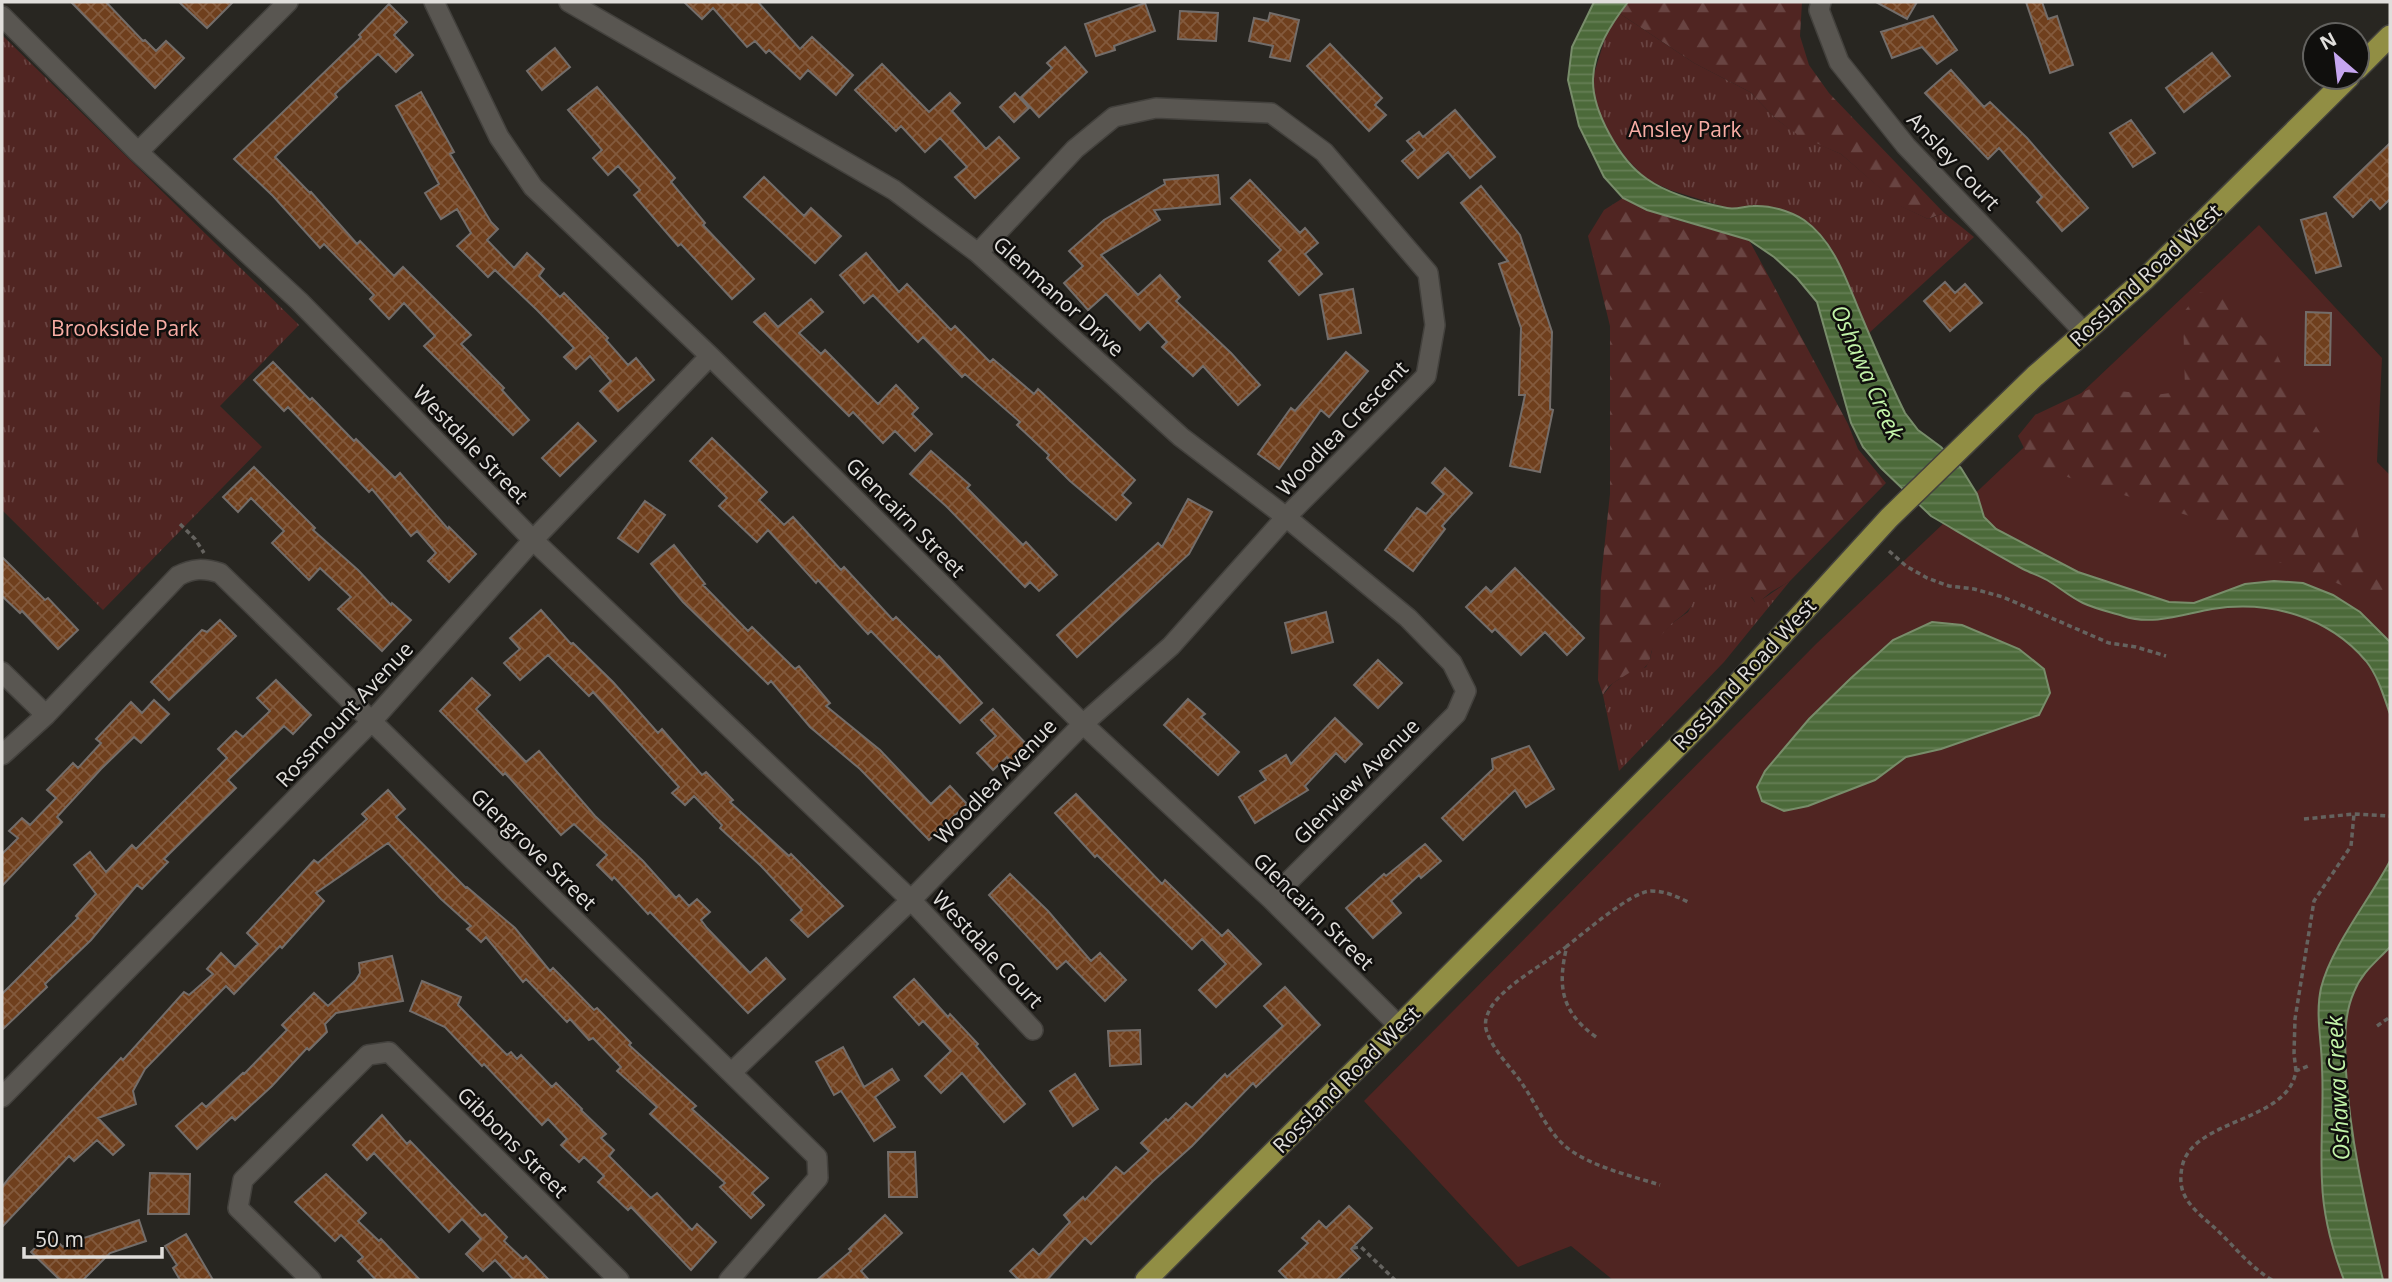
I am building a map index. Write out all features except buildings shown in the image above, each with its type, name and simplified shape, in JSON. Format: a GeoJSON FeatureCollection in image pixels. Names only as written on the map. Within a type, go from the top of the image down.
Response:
{"type":"FeatureCollection","features":[{"type":"Feature","properties":{"kind":"main road"},"geometry":{"type":"LineString","coordinates":[[2371,58],[2388,44]]}},
{"type":"Feature","properties":{"kind":"main road","name":"Rossland Road West"},"geometry":{"type":"LineString","coordinates":[[1146,1280],[1710,714],[1889,518],[2035,376],[2145,279],[2335,91]]}},
{"type":"Feature","properties":{"kind":"street"},"geometry":{"type":"LineString","coordinates":[[138,152],[288,2]]}},
{"type":"Feature","properties":{"kind":"street","name":"Glencairn Street"},"geometry":{"type":"LineString","coordinates":[[434,2],[499,136],[533,187],[710,356],[1083,724],[1271,899],[1399,1026]]}},
{"type":"Feature","properties":{"kind":"street","name":"Glenmanor Drive"},"geometry":{"type":"LineString","coordinates":[[569,2],[894,190],[978,253],[1181,437],[1286,517],[1408,618],[1452,663],[1466,691]]}},
{"type":"Feature","properties":{"kind":"street","name":"Ansley Court"},"geometry":{"type":"LineString","coordinates":[[1821,2],[1819,10],[1839,62],[1906,146],[2085,333]]}},
{"type":"Feature","properties":{"kind":"street","name":"Westdale Street"},"geometry":{"type":"LineString","coordinates":[[2,16],[138,152],[299,301],[533,540],[911,900]]}},
{"type":"Feature","properties":{"kind":"street","name":"Woodlea Crescent"},"geometry":{"type":"LineString","coordinates":[[978,253],[1075,149],[1114,117],[1156,108],[1270,113],[1324,152],[1427,273],[1435,325],[1426,376],[1286,517]]}},
{"type":"Feature","properties":{"kind":"street","name":"Rossmount Avenue"},"geometry":{"type":"LineString","coordinates":[[2,1097],[372,721],[533,540],[710,356]]}},
{"type":"Feature","properties":{"kind":"street","name":"Woodlea Avenue"},"geometry":{"type":"LineString","coordinates":[[731,1073],[911,900],[1083,724],[1171,646],[1286,517]]}},
{"type":"Feature","properties":{"kind":"street"},"geometry":{"type":"LineString","coordinates":[[2,755],[46,715],[178,576],[191,570],[214,571]]}},
{"type":"Feature","properties":{"kind":"street","name":"Glengrove Street"},"geometry":{"type":"LineString","coordinates":[[214,571],[372,721],[817,1157],[818,1178],[729,1280]]}},
{"type":"Feature","properties":{"kind":"street"},"geometry":{"type":"LineString","coordinates":[[2,672],[46,715]]}},
{"type":"Feature","properties":{"kind":"street","name":"Glenview Avenue"},"geometry":{"type":"LineString","coordinates":[[1271,899],[1456,714],[1466,691]]}},
{"type":"Feature","properties":{"kind":"street","name":"Westdale Court"},"geometry":{"type":"LineString","coordinates":[[911,900],[1033,1030]]}},
{"type":"Feature","properties":{"kind":"street","name":"Gibbons Street"},"geometry":{"type":"LineString","coordinates":[[311,1280],[238,1208],[243,1180],[368,1055],[389,1052],[619,1280]]}},
{"type":"Feature","properties":{"kind":"path"},"geometry":{"type":"LineString","coordinates":[[180,524],[201,548],[214,571]]}},
{"type":"Feature","properties":{"kind":"path"},"geometry":{"type":"LineString","coordinates":[[1889,551],[1906,566],[1927,578],[1949,586],[2003,597],[2109,643],[2136,647],[2166,656]]}},
{"type":"Feature","properties":{"kind":"path"},"geometry":{"type":"LineString","coordinates":[[2272,1280],[2200,1214],[2186,1198],[2180,1180],[2185,1155],[2203,1139],[2251,1115],[2285,1094],[2294,1083],[2295,1019],[2314,901],[2351,846],[2354,814]]}},
{"type":"Feature","properties":{"kind":"path"},"geometry":{"type":"LineString","coordinates":[[2304,819],[2354,814],[2390,816]]}},
{"type":"Feature","properties":{"kind":"path"},"geometry":{"type":"LineString","coordinates":[[1660,1185],[1589,1162],[1556,1139],[1522,1084],[1496,1049],[1486,1030],[1487,1016],[1496,1002],[1523,978],[1619,905],[1648,890],[1669,893],[1688,902]]}},
{"type":"Feature","properties":{"kind":"path"},"geometry":{"type":"LineString","coordinates":[[1567,946],[1560,982],[1566,1002],[1574,1018],[1596,1037]]}},
{"type":"Feature","properties":{"kind":"path"},"geometry":{"type":"LineString","coordinates":[[2377,1026],[2390,1017]]}},
{"type":"Feature","properties":{"kind":"path"},"geometry":{"type":"LineString","coordinates":[[2296,1071],[2308,1066]]}},
{"type":"Feature","properties":{"kind":"path"},"geometry":{"type":"LineString","coordinates":[[1353,1248],[1361,1247],[1395,1280]]}},
{"type":"Feature","properties":{"kind":"green space"},"geometry":{"type":"Polygon","coordinates":[[[1628,2],[1802,2],[1800,36],[1809,65],[1829,93],[1944,213],[1928,219],[1900,206],[1841,154],[1798,136],[1775,118],[1750,92],[1694,63],[1619,13],[1628,2]]]}},
{"type":"Feature","properties":{"kind":"green space","name":"Ansley Park"},"geometry":{"type":"Polygon","coordinates":[[[1619,13],[1694,63],[1750,92],[1775,118],[1798,135],[1841,154],[1901,206],[1928,219],[1944,213],[1974,237],[1869,333],[1826,240],[1754,206],[1731,209],[1670,190],[1646,179],[1626,158],[1607,130],[1594,100],[1593,77],[1607,32],[1619,13]]]}},
{"type":"Feature","properties":{"kind":"green space","name":"Brookside Park"},"geometry":{"type":"Polygon","coordinates":[[[2,35],[299,325],[220,406],[262,447],[103,610],[2,510],[2,35]]]}},
{"type":"Feature","properties":{"kind":"green space"},"geometry":{"type":"Polygon","coordinates":[[[1623,198],[1670,218],[1749,240],[1848,424],[1858,449],[1886,483],[1790,581],[1759,602],[1755,602],[1752,597],[1692,605],[1658,641],[1647,665],[1613,683],[1603,695],[1598,680],[1601,578],[1610,494],[1610,326],[1588,236],[1604,210],[1623,198]]]}},
{"type":"Feature","properties":{"kind":"green space"},"geometry":{"type":"Polygon","coordinates":[[[2259,225],[2382,358],[2377,462],[2390,475],[2390,1280],[1613,1280],[1571,1246],[1518,1267],[1364,1101],[1816,644],[2259,225]]]}},
{"type":"Feature","properties":{"kind":"green space"},"geometry":{"type":"Polygon","coordinates":[[[2200,292],[2224,298],[2275,350],[2293,390],[2342,467],[2366,567],[2390,581],[2390,616],[2374,599],[2294,565],[2244,557],[2202,520],[2033,466],[2018,436],[2035,415],[2092,388],[2155,395],[2185,391],[2183,313],[2200,292]]]}},
{"type":"Feature","properties":{"kind":"green space"},"geometry":{"type":"Polygon","coordinates":[[[1721,579],[1737,580],[1755,602],[1790,581],[1724,662],[1619,771],[1603,695],[1613,683],[1646,667],[1653,645],[1671,624],[1688,612],[1699,591],[1721,579]]]}},
{"type":"Feature","properties":{"kind":"water","name":"Oshawa Creek"},"geometry":{"type":"Polygon","coordinates":[[[1594,2],[1628,2],[1600,48],[1593,79],[1597,106],[1609,134],[1627,160],[1655,184],[1696,201],[1734,209],[1766,206],[1780,209],[1804,220],[1815,229],[1839,263],[1905,413],[1918,430],[1941,447],[1961,468],[1977,494],[1984,517],[1996,529],[2078,572],[2169,602],[2194,603],[2245,584],[2274,581],[2303,583],[2333,595],[2360,612],[2390,642],[2390,714],[2377,680],[2366,661],[2351,645],[2316,622],[2276,610],[2255,607],[2212,609],[2145,620],[2123,616],[2078,601],[2047,580],[1931,516],[1863,447],[1851,423],[1817,302],[1797,278],[1774,257],[1749,240],[1647,210],[1623,198],[1604,177],[1579,126],[1568,80],[1572,47],[1594,2]]]}},
{"type":"Feature","properties":{"kind":"water"},"geometry":{"type":"Polygon","coordinates":[[[1932,622],[1962,625],[2019,649],[2044,669],[2050,693],[2039,715],[1941,749],[1906,757],[1875,780],[1808,806],[1784,811],[1762,801],[1757,787],[1765,771],[1809,719],[1893,640],[1932,622]]]}},
{"type":"Feature","properties":{"kind":"water","name":"Oshawa Creek"},"geometry":{"type":"Polygon","coordinates":[[[2390,861],[2390,947],[2357,985],[2350,1001],[2345,1041],[2348,1098],[2355,1150],[2383,1280],[2344,1280],[2324,1206],[2319,998],[2333,956],[2390,861]]]}}]}
